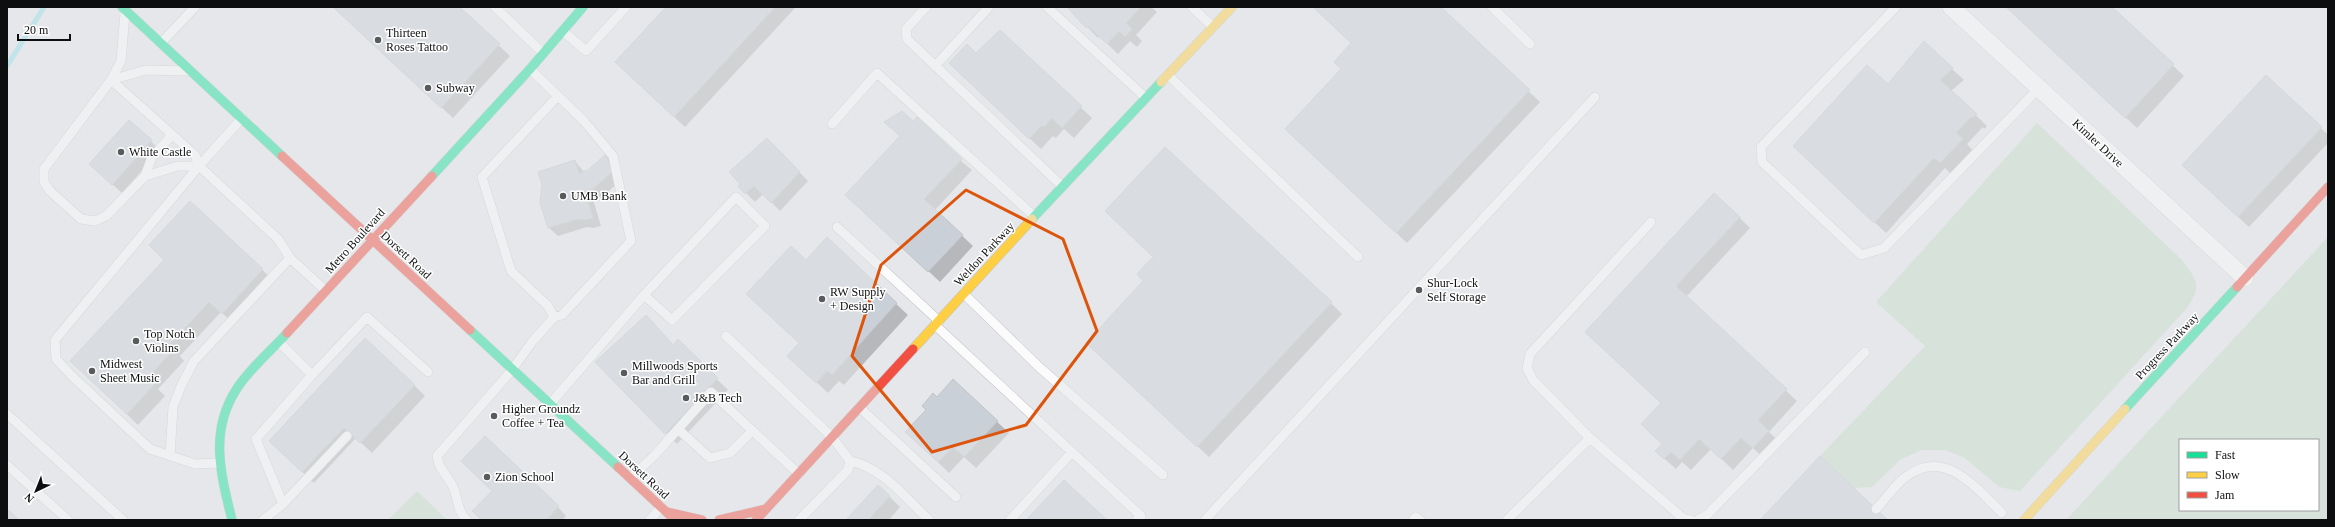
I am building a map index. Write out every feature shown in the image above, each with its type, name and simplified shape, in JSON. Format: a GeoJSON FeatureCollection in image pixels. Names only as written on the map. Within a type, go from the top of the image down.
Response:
{"type":"FeatureCollection","features":[{"type":"Feature","properties":{"kind":"street","name":"Metro Boulevard"},"geometry":{"type":"LineString","coordinates":[[232,520],[218,463],[218,434],[229,401],[249,373],[530,69],[542,52],[583,7]]}},
{"type":"Feature","properties":{"kind":"street","name":"Weldon Parkway"},"geometry":{"type":"LineString","coordinates":[[756,520],[768,512],[798,474],[1034,216],[1232,7]]}},
{"type":"Feature","properties":{"kind":"street","name":"Kimler Drive"},"geometry":{"type":"LineString","coordinates":[[1950,7],[2245,278]]}},
{"type":"Feature","properties":{"kind":"street","name":"Dorsett Road"},"geometry":{"type":"LineString","coordinates":[[124,9],[675,520]]}},
{"type":"Feature","properties":{"kind":"street","name":"Progress Parkway"},"geometry":{"type":"LineString","coordinates":[[2024,520],[2328,187]]}},
{"type":"Feature","properties":{"kind":"street"},"geometry":{"type":"LineString","coordinates":[[664,510],[702,520]]}},
{"type":"Feature","properties":{"kind":"street"},"geometry":{"type":"LineString","coordinates":[[719,520],[768,512]]}},
{"type":"Feature","properties":{"kind":"lane"},"geometry":{"type":"LineString","coordinates":[[161,43],[194,7]]}},
{"type":"Feature","properties":{"kind":"lane"},"geometry":{"type":"LineString","coordinates":[[495,7],[542,52]]}},
{"type":"Feature","properties":{"kind":"lane"},"geometry":{"type":"LineString","coordinates":[[566,7],[575,15]]}},
{"type":"Feature","properties":{"kind":"lane"},"geometry":{"type":"LineString","coordinates":[[562,30],[586,51],[626,7]]}},
{"type":"Feature","properties":{"kind":"lane"},"geometry":{"type":"LineString","coordinates":[[926,7],[906,29],[907,39],[1062,186]]}},
{"type":"Feature","properties":{"kind":"lane"},"geometry":{"type":"LineString","coordinates":[[935,66],[989,7]]}},
{"type":"Feature","properties":{"kind":"lane"},"geometry":{"type":"LineString","coordinates":[[1047,7],[1146,98]]}},
{"type":"Feature","properties":{"kind":"lane"},"geometry":{"type":"LineString","coordinates":[[1192,7],[1213,27]]}},
{"type":"Feature","properties":{"kind":"lane"},"geometry":{"type":"LineString","coordinates":[[1492,7],[1530,44]]}},
{"type":"Feature","properties":{"kind":"lane"},"geometry":{"type":"LineString","coordinates":[[1896,7],[1761,147],[1762,162],[1861,255],[1884,248],[2039,88]]}},
{"type":"Feature","properties":{"kind":"lane"},"geometry":{"type":"LineString","coordinates":[[124,9],[121,61],[111,80],[44,169],[44,182],[50,191],[82,219],[95,221],[106,216],[145,176],[152,157],[172,135]]}},
{"type":"Feature","properties":{"kind":"lane"},"geometry":{"type":"LineString","coordinates":[[467,520],[458,508],[452,484],[439,467],[437,456],[512,370],[532,342],[554,316],[562,315],[630,241],[613,156],[584,121],[530,69]]}},
{"type":"Feature","properties":{"kind":"lane"},"geometry":{"type":"LineString","coordinates":[[111,80],[146,70],[192,72]]}},
{"type":"Feature","properties":{"kind":"lane"},"geometry":{"type":"LineString","coordinates":[[832,124],[877,73],[1034,216]]}},
{"type":"Feature","properties":{"kind":"lane"},"geometry":{"type":"LineString","coordinates":[[1168,75],[1358,256]]}},
{"type":"Feature","properties":{"kind":"lane"},"geometry":{"type":"LineString","coordinates":[[111,80],[195,155],[199,166],[278,238],[290,258],[326,291]]}},
{"type":"Feature","properties":{"kind":"lane"},"geometry":{"type":"LineString","coordinates":[[554,316],[548,306],[511,271],[482,177],[558,96]]}},
{"type":"Feature","properties":{"kind":"lane"},"geometry":{"type":"LineString","coordinates":[[1205,520],[1595,97]]}},
{"type":"Feature","properties":{"kind":"lane"},"geometry":{"type":"LineString","coordinates":[[218,463],[195,464],[150,449],[73,377],[56,359],[55,340],[199,166],[242,118]]}},
{"type":"Feature","properties":{"kind":"lane"},"geometry":{"type":"LineString","coordinates":[[145,176],[178,166],[199,166]]}},
{"type":"Feature","properties":{"kind":"lane"},"geometry":{"type":"LineString","coordinates":[[550,404],[644,295],[736,197],[765,226],[672,320],[644,295]]}},
{"type":"Feature","properties":{"kind":"lane"},"geometry":{"type":"LineString","coordinates":[[1651,222],[1530,354],[1527,368],[1533,380],[1590,438],[1684,519],[1691,520]]}},
{"type":"Feature","properties":{"kind":"lane"},"geometry":{"type":"LineString","coordinates":[[837,227],[1141,516],[1137,520]]}},
{"type":"Feature","properties":{"kind":"lane"},"geometry":{"type":"LineString","coordinates":[[170,456],[173,407],[181,386],[194,361],[290,258]]}},
{"type":"Feature","properties":{"kind":"lane"},"geometry":{"type":"LineString","coordinates":[[964,294],[1039,367],[1163,475]]}},
{"type":"Feature","properties":{"kind":"lane"},"geometry":{"type":"LineString","coordinates":[[283,504],[256,439],[312,375],[367,317],[428,372]]}},
{"type":"Feature","properties":{"kind":"lane"},"geometry":{"type":"LineString","coordinates":[[726,336],[832,437],[850,461],[863,464],[878,472],[929,520]]}},
{"type":"Feature","properties":{"kind":"lane"},"geometry":{"type":"LineString","coordinates":[[279,342],[312,375]]}},
{"type":"Feature","properties":{"kind":"lane"},"geometry":{"type":"LineString","coordinates":[[1698,520],[1708,515],[1717,506],[1865,352]]}},
{"type":"Feature","properties":{"kind":"lane"},"geometry":{"type":"LineString","coordinates":[[630,478],[678,429],[711,392],[798,474]]}},
{"type":"Feature","properties":{"kind":"lane"},"geometry":{"type":"LineString","coordinates":[[859,407],[956,497]]}},
{"type":"Feature","properties":{"kind":"lane"},"geometry":{"type":"LineString","coordinates":[[7,414],[123,520]]}},
{"type":"Feature","properties":{"kind":"lane"},"geometry":{"type":"LineString","coordinates":[[678,429],[710,458],[730,453],[752,431]]}},
{"type":"Feature","properties":{"kind":"lane"},"geometry":{"type":"LineString","coordinates":[[263,520],[283,504],[347,436]]}},
{"type":"Feature","properties":{"kind":"lane"},"geometry":{"type":"LineString","coordinates":[[1507,520],[1590,438]]}},
{"type":"Feature","properties":{"kind":"lane"},"geometry":{"type":"LineString","coordinates":[[1010,520],[1072,452]]}},
{"type":"Feature","properties":{"kind":"lane"},"geometry":{"type":"LineString","coordinates":[[799,520],[848,470],[850,461]]}},
{"type":"Feature","properties":{"kind":"lane"},"geometry":{"type":"LineString","coordinates":[[7,465],[68,520]]}},
{"type":"Feature","properties":{"kind":"lane"},"geometry":{"type":"LineString","coordinates":[[1876,509],[1906,476],[1919,469],[1932,466],[1948,468],[1962,475],[2002,513]]}},
{"type":"Feature","properties":{"kind":"lane"},"geometry":{"type":"LineString","coordinates":[[650,520],[664,510]]}},
{"type":"Feature","properties":{"kind":"lane"},"geometry":{"type":"LineString","coordinates":[[1413,520],[1416,517],[1420,520]]}},
{"type":"Feature","properties":{"kind":"highlighted area"},"geometry":{"type":"Polygon","coordinates":[[[966,190],[1063,239],[1097,331],[1026,425],[932,452],[852,356],[881,265],[966,190]]]}},
{"type":"Feature","properties":{"kind":"green space"},"geometry":{"type":"Polygon","coordinates":[[[2037,123],[2183,261],[2192,274],[2196,285],[2196,290],[2191,301],[2186,309],[2020,491],[1999,487],[1965,458],[1945,450],[1921,450],[1900,460],[1872,487],[1853,488],[1820,456],[1925,346],[1876,302],[2037,123]]]}},
{"type":"Feature","properties":{"kind":"green space"},"geometry":{"type":"Polygon","coordinates":[[[2328,237],[2328,520],[2066,520],[2328,237]]]}},
{"type":"Feature","properties":{"kind":"green space"},"geometry":{"type":"Polygon","coordinates":[[[417,491],[447,520],[388,520],[417,491]]]}},
{"type":"Feature","properties":{"kind":"building"},"geometry":{"type":"Polygon","coordinates":[[[333,7],[460,7],[500,44],[441,108],[333,7]]]}},
{"type":"Feature","properties":{"kind":"building"},"geometry":{"type":"Polygon","coordinates":[[[666,7],[775,7],[674,117],[615,62],[666,7]]]}},
{"type":"Feature","properties":{"kind":"building"},"geometry":{"type":"Polygon","coordinates":[[[1067,7],[1141,7],[1126,23],[1132,29],[1125,37],[1119,31],[1107,44],[1088,26],[1086,28],[1067,7]]]}},
{"type":"Feature","properties":{"kind":"building"},"geometry":{"type":"Polygon","coordinates":[[[1313,7],[1441,7],[1530,90],[1396,233],[1285,129],[1341,69],[1334,62],[1351,43],[1313,7]]]}},
{"type":"Feature","properties":{"kind":"building"},"geometry":{"type":"Polygon","coordinates":[[[2006,7],[2112,7],[2174,64],[2125,118],[2006,7]]]}},
{"type":"Feature","properties":{"kind":"building"},"geometry":{"type":"Polygon","coordinates":[[[1000,30],[1082,106],[1062,128],[1052,118],[1044,127],[1042,125],[1029,139],[949,63],[967,44],[976,53],[1000,30]]]}},
{"type":"Feature","properties":{"kind":"building"},"geometry":{"type":"Polygon","coordinates":[[[1924,41],[1953,68],[1940,80],[1977,114],[1973,118],[1971,117],[1956,133],[1963,139],[1940,163],[1934,158],[1874,223],[1793,146],[1867,65],[1888,84],[1924,41]]]}},
{"type":"Feature","properties":{"kind":"building"},"geometry":{"type":"Polygon","coordinates":[[[2266,75],[2322,127],[2238,217],[2182,165],[2266,75]]]}},
{"type":"Feature","properties":{"kind":"building"},"geometry":{"type":"Polygon","coordinates":[[[902,111],[913,121],[917,117],[962,159],[924,199],[963,235],[928,272],[845,195],[900,136],[884,122],[902,111]]]}},
{"type":"Feature","properties":{"kind":"building","name":"White Castle"},"geometry":{"type":"Polygon","coordinates":[[[129,120],[152,140],[112,185],[89,164],[129,120]]]}},
{"type":"Feature","properties":{"kind":"building"},"geometry":{"type":"Polygon","coordinates":[[[767,138],[800,172],[771,203],[754,186],[745,194],[738,186],[740,184],[729,172],[767,138]]]}},
{"type":"Feature","properties":{"kind":"building"},"geometry":{"type":"Polygon","coordinates":[[[1165,147],[1332,302],[1197,447],[1086,343],[1143,281],[1137,274],[1153,257],[1105,211],[1165,147]]]}},
{"type":"Feature","properties":{"kind":"building","name":"UMB Bank"},"geometry":{"type":"Polygon","coordinates":[[[606,154],[612,172],[594,188],[585,191],[593,218],[584,220],[578,219],[548,228],[540,202],[542,185],[538,172],[575,160],[579,173],[588,170],[606,154]]]}},
{"type":"Feature","properties":{"kind":"building"},"geometry":{"type":"Polygon","coordinates":[[[1714,193],[1740,217],[1676,286],[1787,389],[1758,420],[1769,431],[1753,448],[1741,438],[1721,459],[1699,439],[1680,460],[1671,452],[1664,459],[1655,451],[1662,444],[1641,424],[1661,403],[1585,332],[1714,193]]]}},
{"type":"Feature","properties":{"kind":"building"},"geometry":{"type":"Polygon","coordinates":[[[190,201],[263,269],[222,314],[209,302],[169,345],[174,349],[148,378],[155,384],[127,414],[70,361],[164,260],[149,245],[190,201]]]}},
{"type":"Feature","properties":{"kind":"building"},"geometry":{"type":"Polygon","coordinates":[[[827,237],[897,303],[832,375],[827,371],[816,383],[787,356],[799,343],[746,294],[791,246],[806,260],[827,237]]]}},
{"type":"Feature","properties":{"kind":"building"},"geometry":{"type":"Polygon","coordinates":[[[646,315],[673,345],[678,339],[718,378],[665,434],[595,362],[646,315]]]}},
{"type":"Feature","properties":{"kind":"building"},"geometry":{"type":"Polygon","coordinates":[[[365,338],[415,385],[360,443],[344,428],[302,472],[269,441],[365,338]]]}},
{"type":"Feature","properties":{"kind":"building"},"geometry":{"type":"Polygon","coordinates":[[[953,379],[998,421],[964,457],[953,447],[938,462],[905,432],[926,410],[922,406],[933,393],[937,397],[953,379]]]}},
{"type":"Feature","properties":{"kind":"building"},"geometry":{"type":"Polygon","coordinates":[[[485,436],[559,506],[546,520],[482,520],[472,511],[492,491],[461,461],[485,436]]]}},
{"type":"Feature","properties":{"kind":"building"},"geometry":{"type":"Polygon","coordinates":[[[1820,456],[1876,509],[1888,520],[1760,520],[1820,456]]]}},
{"type":"Feature","properties":{"kind":"building"},"geometry":{"type":"Polygon","coordinates":[[[1064,480],[1107,520],[1026,520],[1064,480]]]}},
{"type":"Feature","properties":{"kind":"building"},"geometry":{"type":"Polygon","coordinates":[[[878,485],[890,496],[868,520],[846,520],[878,485]]]}},
{"type":"Feature","properties":{"kind":"building"},"geometry":{"type":"Polygon","coordinates":[[[7,509],[19,520],[7,520],[7,509]]]}},
{"type":"Feature","properties":{"kind":"waterway"},"geometry":{"type":"LineString","coordinates":[[7,66],[44,7]]}},
{"type":"Feature","properties":{"kind":"traffic: fast"},"geometry":{"type":"LineString","coordinates":[[122,7],[282,156]]}},
{"type":"Feature","properties":{"kind":"traffic: fast"},"geometry":{"type":"LineString","coordinates":[[432,176],[530,69],[583,7]]}},
{"type":"Feature","properties":{"kind":"traffic: fast"},"geometry":{"type":"LineString","coordinates":[[1032,219],[1161,82]]}},
{"type":"Feature","properties":{"kind":"traffic: fast"},"geometry":{"type":"LineString","coordinates":[[2125,409],[2237,287]]}},
{"type":"Feature","properties":{"kind":"traffic: fast"},"geometry":{"type":"LineString","coordinates":[[470,330],[618,467]]}},
{"type":"Feature","properties":{"kind":"traffic: fast"},"geometry":{"type":"LineString","coordinates":[[232,520],[221,470],[220,438],[222,422],[228,406],[241,383],[253,368],[287,333]]}},
{"type":"Feature","properties":{"kind":"traffic: slow"},"geometry":{"type":"LineString","coordinates":[[1161,82],[1232,7]]}},
{"type":"Feature","properties":{"kind":"traffic: slow"},"geometry":{"type":"LineString","coordinates":[[913,349],[1032,219]]}},
{"type":"Feature","properties":{"kind":"traffic: slow"},"geometry":{"type":"LineString","coordinates":[[2024,520],[2125,409]]}},
{"type":"Feature","properties":{"kind":"traffic: jam"},"geometry":{"type":"LineString","coordinates":[[282,156],[470,330]]}},
{"type":"Feature","properties":{"kind":"traffic: jam"},"geometry":{"type":"LineString","coordinates":[[287,333],[432,176]]}},
{"type":"Feature","properties":{"kind":"traffic: jam"},"geometry":{"type":"LineString","coordinates":[[2237,287],[2328,187]]}},
{"type":"Feature","properties":{"kind":"traffic: jam"},"geometry":{"type":"LineString","coordinates":[[756,520],[913,349]]}},
{"type":"Feature","properties":{"kind":"traffic: jam"},"geometry":{"type":"LineString","coordinates":[[618,467],[675,520]]}},
{"type":"Feature","properties":{"kind":"traffic: jam"},"geometry":{"type":"LineString","coordinates":[[719,520],[766,509]]}},
{"type":"Feature","properties":{"kind":"traffic: jam"},"geometry":{"type":"LineString","coordinates":[[667,512],[702,520]]}},
{"type":"Feature","properties":{"kind":"place","name":"Thirteen Roses Tattoo"},"geometry":{"type":"Point","coordinates":[378,40]}},
{"type":"Feature","properties":{"kind":"place","name":"Subway"},"geometry":{"type":"Point","coordinates":[428,88]}},
{"type":"Feature","properties":{"kind":"place","name":"White Castle"},"geometry":{"type":"Point","coordinates":[121,152]}},
{"type":"Feature","properties":{"kind":"place","name":"UMB Bank"},"geometry":{"type":"Point","coordinates":[563,196]}},
{"type":"Feature","properties":{"kind":"place","name":"Shur-Lock Self Storage"},"geometry":{"type":"Point","coordinates":[1419,290]}},
{"type":"Feature","properties":{"kind":"place","name":"RW Supply + Design"},"geometry":{"type":"Point","coordinates":[822,299]}},
{"type":"Feature","properties":{"kind":"place","name":"Top Notch Violins"},"geometry":{"type":"Point","coordinates":[136,341]}},
{"type":"Feature","properties":{"kind":"place","name":"Midwest Sheet Music"},"geometry":{"type":"Point","coordinates":[92,371]}},
{"type":"Feature","properties":{"kind":"place","name":"Millwoods Sports Bar and Grill"},"geometry":{"type":"Point","coordinates":[624,373]}},
{"type":"Feature","properties":{"kind":"place","name":"J&B Tech"},"geometry":{"type":"Point","coordinates":[686,398]}},
{"type":"Feature","properties":{"kind":"place","name":"Higher Groundz Coffee + Tea"},"geometry":{"type":"Point","coordinates":[494,416]}},
{"type":"Feature","properties":{"kind":"place","name":"Zion School"},"geometry":{"type":"Point","coordinates":[487,477]}}]}
